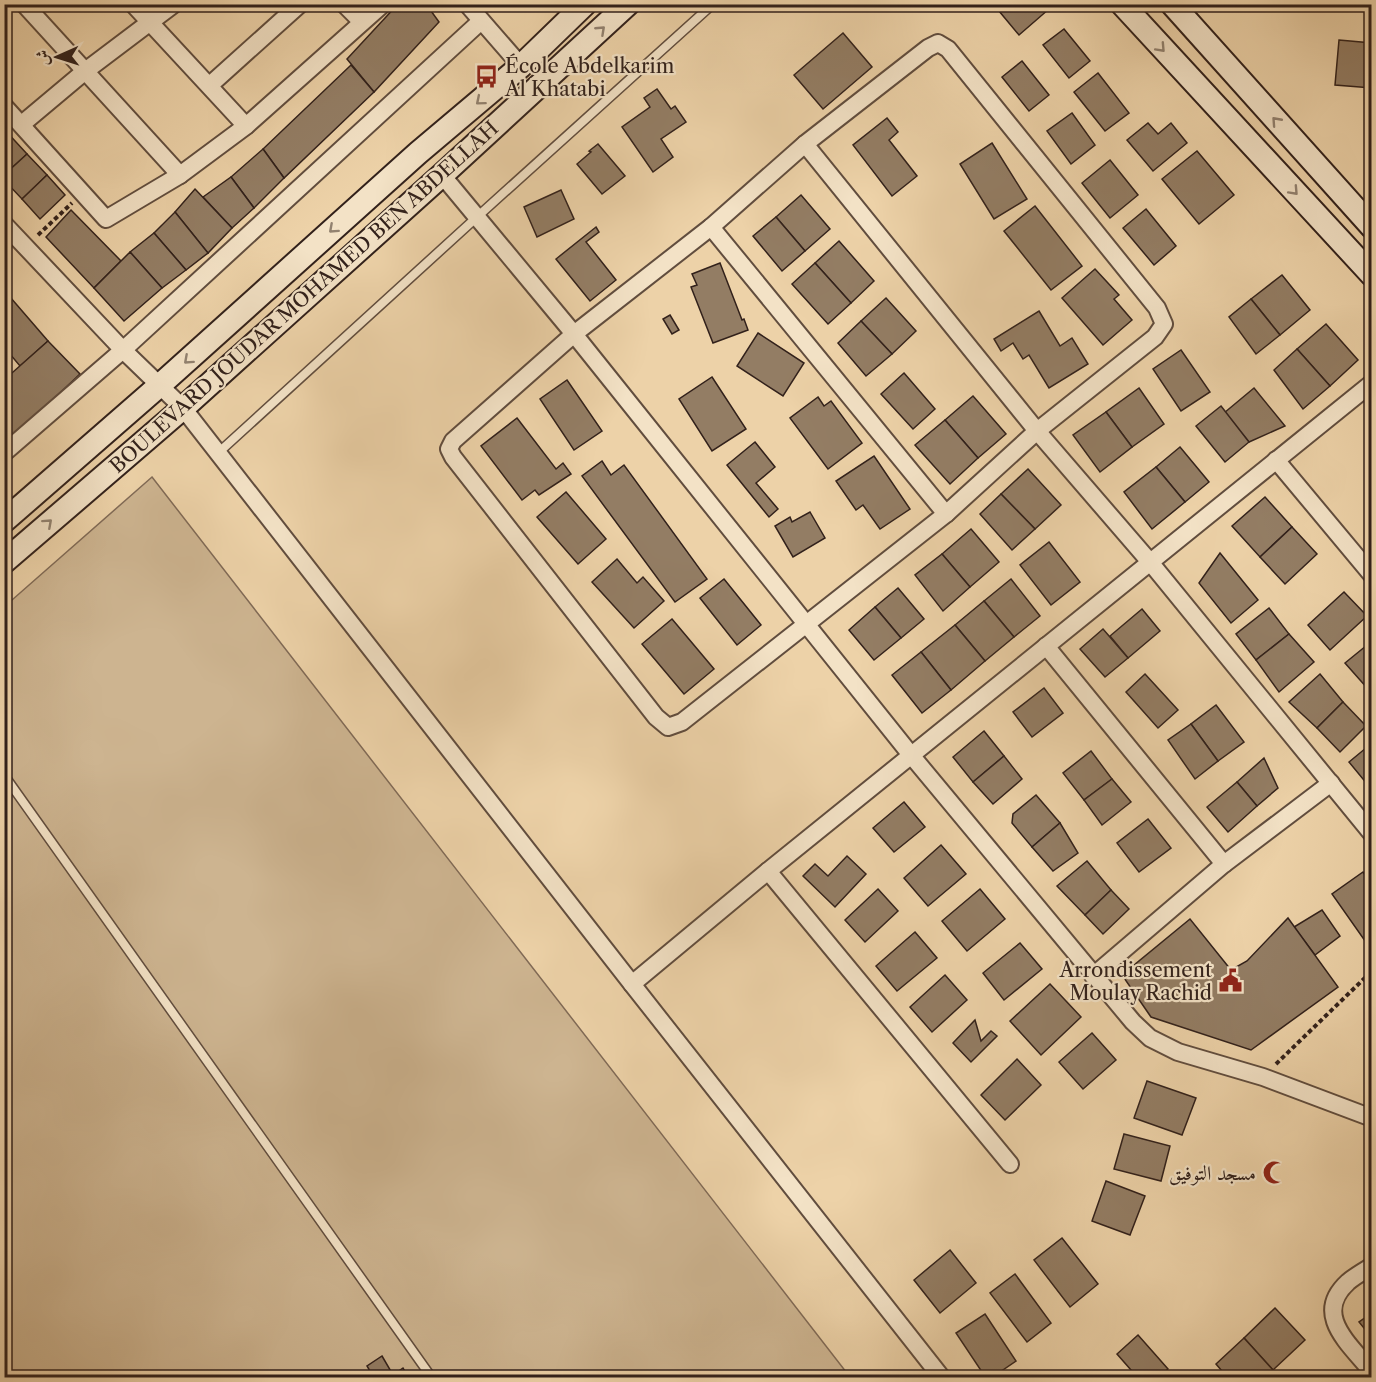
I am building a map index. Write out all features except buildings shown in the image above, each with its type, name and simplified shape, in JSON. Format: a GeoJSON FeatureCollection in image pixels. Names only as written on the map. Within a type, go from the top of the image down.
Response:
{"type":"FeatureCollection","features":[{"type":"Feature","properties":{"kind":"main road","name":"BOULEVARD JOUDAR MOHAMED BEN ABDELLAH"},"geometry":{"type":"LineString","coordinates":[[4,521],[160,385],[418,153],[521,66],[585,4]]}},
{"type":"Feature","properties":{"kind":"main road","name":"BOULEVARD JOUDAR MOHAMED BEN ABDELLAH"},"geometry":{"type":"LineString","coordinates":[[4,562],[183,408],[442,175],[627,4]]}},
{"type":"Feature","properties":{"kind":"main road"},"geometry":{"type":"LineString","coordinates":[[1122,4],[1371,275]]}},
{"type":"Feature","properties":{"kind":"main road"},"geometry":{"type":"LineString","coordinates":[[1172,4],[1371,227]]}},
{"type":"Feature","properties":{"kind":"street"},"geometry":{"type":"LineString","coordinates":[[24,4],[180,175]]}},
{"type":"Feature","properties":{"kind":"street"},"geometry":{"type":"LineString","coordinates":[[133,4],[246,126]]}},
{"type":"Feature","properties":{"kind":"street"},"geometry":{"type":"LineString","coordinates":[[22,124],[84,72],[174,4]]}},
{"type":"Feature","properties":{"kind":"street"},"geometry":{"type":"LineString","coordinates":[[210,86],[300,4]]}},
{"type":"Feature","properties":{"kind":"street"},"geometry":{"type":"LineString","coordinates":[[344,4],[362,22]]}},
{"type":"Feature","properties":{"kind":"street"},"geometry":{"type":"LineString","coordinates":[[4,106],[106,219],[180,175],[246,126],[383,4]]}},
{"type":"Feature","properties":{"kind":"street"},"geometry":{"type":"LineString","coordinates":[[467,4],[521,66]]}},
{"type":"Feature","properties":{"kind":"street"},"geometry":{"type":"LineString","coordinates":[[4,453],[123,350],[481,21]]}},
{"type":"Feature","properties":{"kind":"street"},"geometry":{"type":"LineString","coordinates":[[938,44],[948,49],[1157,308],[1164,324],[1155,337],[1037,431],[946,514],[682,722],[668,727],[656,717],[449,449],[453,441],[574,334],[711,227],[805,144],[928,48],[938,44]]}},
{"type":"Feature","properties":{"kind":"street"},"geometry":{"type":"LineString","coordinates":[[805,144],[1037,431],[1150,562],[1371,834]]}},
{"type":"Feature","properties":{"kind":"street"},"geometry":{"type":"LineString","coordinates":[[442,175],[574,334],[911,755],[1133,1022],[1150,1038],[1178,1052],[1263,1077],[1371,1118]]}},
{"type":"Feature","properties":{"kind":"street"},"geometry":{"type":"LineString","coordinates":[[4,224],[123,350],[183,408],[942,1377]]}},
{"type":"Feature","properties":{"kind":"street"},"geometry":{"type":"LineString","coordinates":[[711,227],[946,514]]}},
{"type":"Feature","properties":{"kind":"street"},"geometry":{"type":"LineString","coordinates":[[632,984],[768,871],[1371,383]]}},
{"type":"Feature","properties":{"kind":"street"},"geometry":{"type":"LineString","coordinates":[[1276,460],[1371,575]]}},
{"type":"Feature","properties":{"kind":"street"},"geometry":{"type":"LineString","coordinates":[[1046,646],[1224,864]]}},
{"type":"Feature","properties":{"kind":"street"},"geometry":{"type":"LineString","coordinates":[[1093,976],[1224,864],[1331,783]]}},
{"type":"Feature","properties":{"kind":"street"},"geometry":{"type":"LineString","coordinates":[[768,871],[1010,1164]]}},
{"type":"Feature","properties":{"kind":"street"},"geometry":{"type":"LineString","coordinates":[[1371,1266],[1348,1283],[1335,1301],[1332,1312],[1335,1324],[1371,1372]]}},
{"type":"Feature","properties":{"kind":"lane"},"geometry":{"type":"LineString","coordinates":[[219,453],[713,4]]}},
{"type":"Feature","properties":{"kind":"lane"},"geometry":{"type":"LineString","coordinates":[[4,775],[432,1377]]}},
{"type":"Feature","properties":{"kind":"path"},"geometry":{"type":"LineString","coordinates":[[26,246],[83,193]]}},
{"type":"Feature","properties":{"kind":"path"},"geometry":{"type":"LineString","coordinates":[[1263,1077],[1371,971]]}},
{"type":"Feature","properties":{"kind":"shaded area"},"geometry":{"type":"Polygon","coordinates":[[[152,477],[850,1377],[5,1377],[4,607],[152,477]]]}},
{"type":"Feature","properties":{"kind":"place","name":"École Abdelkarim Al Khatabi"},"geometry":{"type":"Point","coordinates":[487,77]}},
{"type":"Feature","properties":{"kind":"place","name":"Arrondissement Moulay Rachid"},"geometry":{"type":"Point","coordinates":[1230,981]}},
{"type":"Feature","properties":{"kind":"place","name":"مسجد التوفيق"},"geometry":{"type":"Point","coordinates":[1274,1173]}}]}
